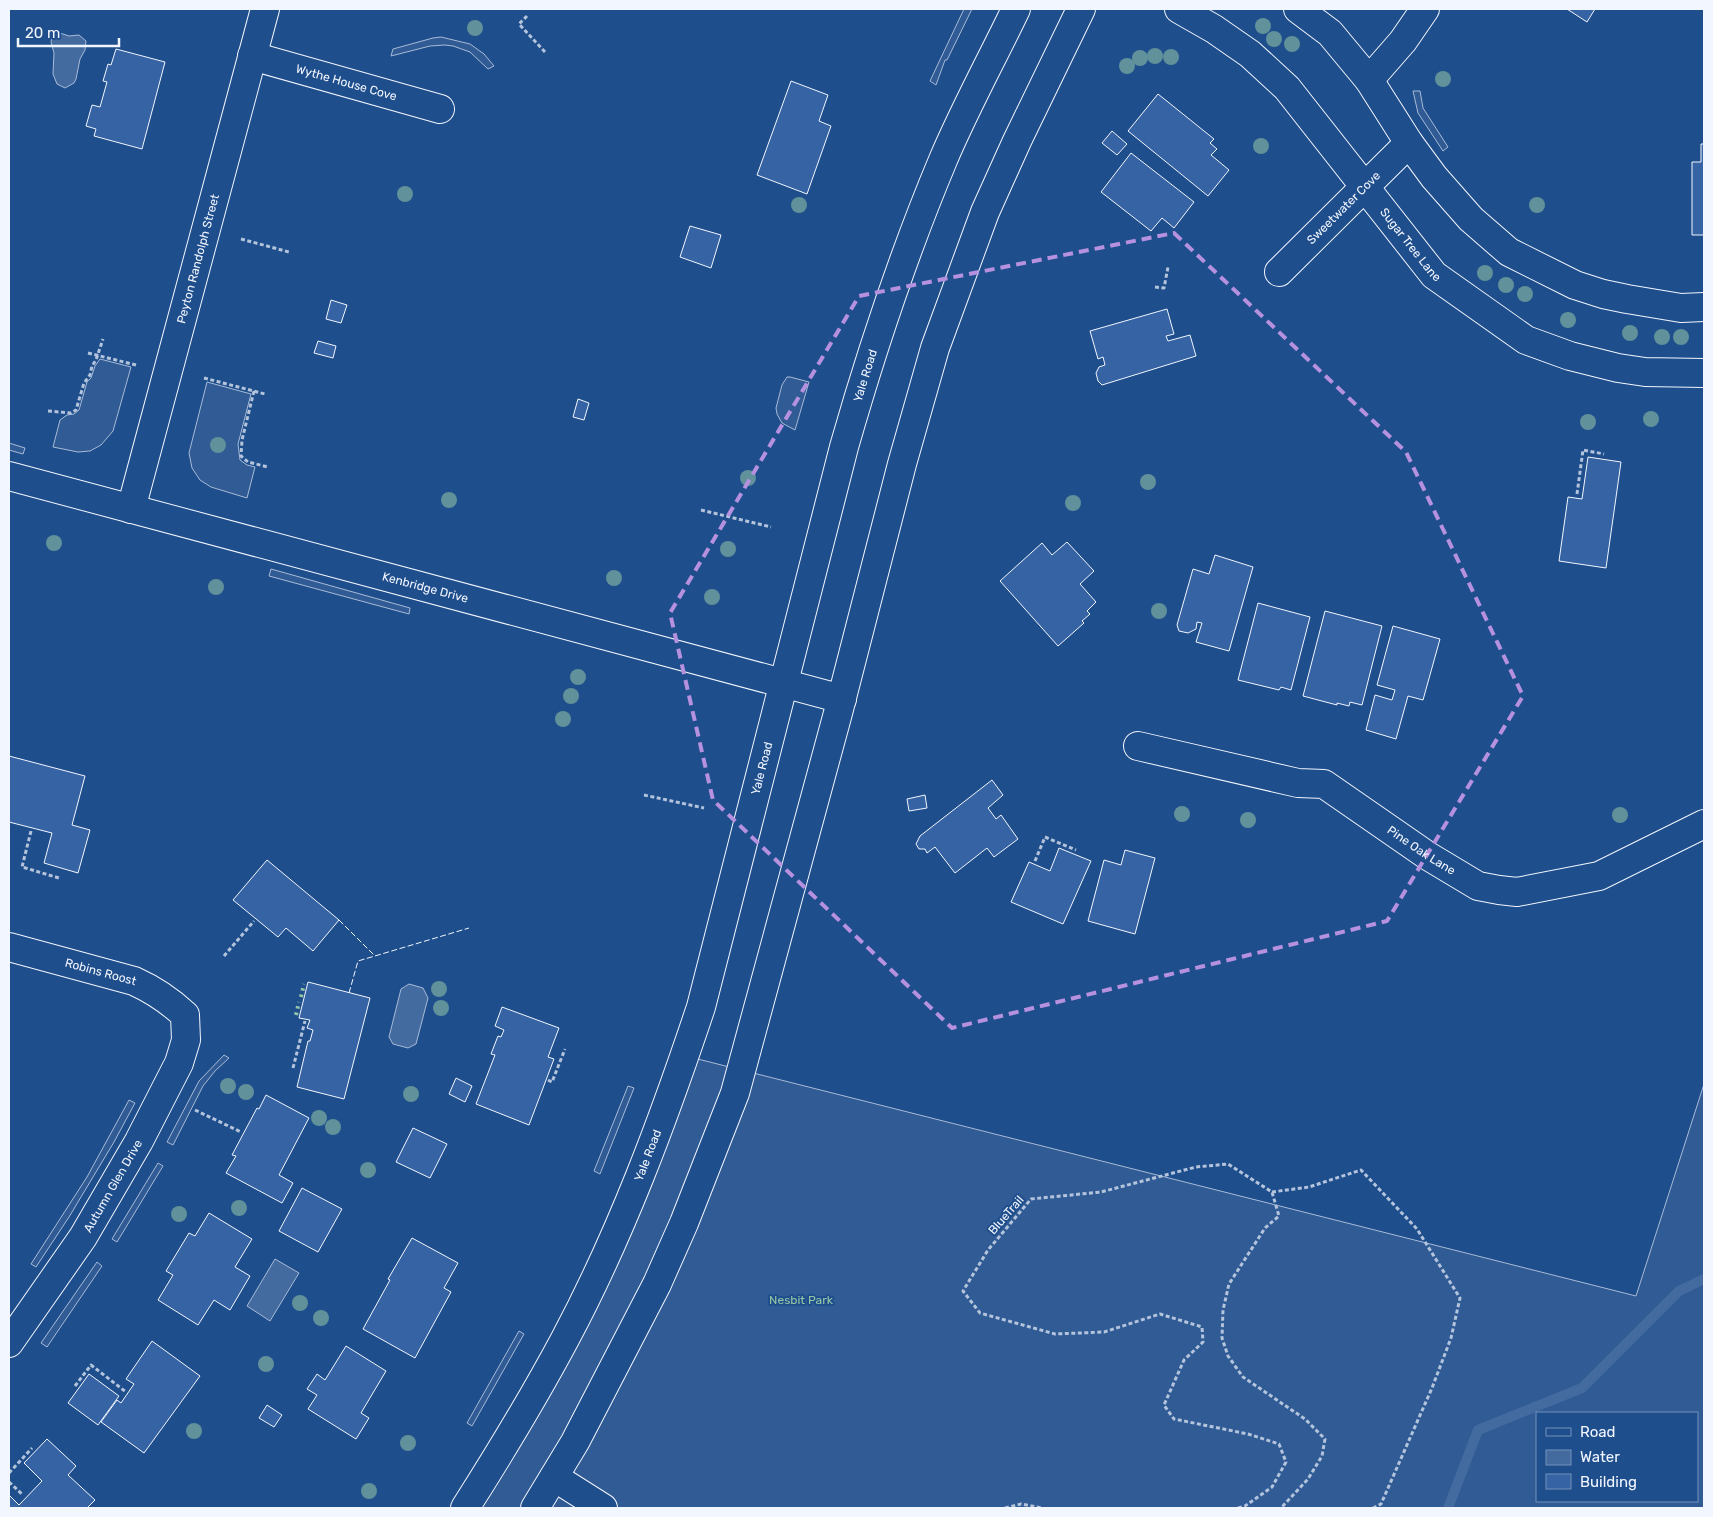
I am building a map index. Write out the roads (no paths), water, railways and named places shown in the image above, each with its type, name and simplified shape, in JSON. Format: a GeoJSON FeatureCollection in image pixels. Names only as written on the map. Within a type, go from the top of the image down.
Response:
{"type":"FeatureCollection","features":[{"type":"Feature","properties":{"kind":"street","name":"Peyton Randolph Street"},"geometry":{"type":"LineString","coordinates":[[131,509],[265,9]]}},
{"type":"Feature","properties":{"kind":"street","name":"Yale Road"},"geometry":{"type":"LineString","coordinates":[[464,1508],[502,1450],[565,1339],[609,1249],[650,1153],[701,1007],[844,447],[886,308],[944,158],[1016,9]]}},
{"type":"Feature","properties":{"kind":"street"},"geometry":{"type":"LineString","coordinates":[[535,1508],[585,1425],[657,1284],[684,1222],[735,1093],[842,699],[902,464],[935,348],[985,212],[1081,9]]}},
{"type":"Feature","properties":{"kind":"street","name":"Sugar Tree Lane"},"geometry":{"type":"LineString","coordinates":[[1179,9],[1214,29],[1250,54],[1287,88],[1434,275],[1526,340],[1570,356],[1618,368],[1645,372],[1704,373]]}},
{"type":"Feature","properties":{"kind":"street"},"geometry":{"type":"LineString","coordinates":[[1298,9],[1330,33],[1369,80],[1409,143],[1434,177],[1471,219],[1509,252],[1575,285],[1603,294],[1680,308],[1704,307]]}},
{"type":"Feature","properties":{"kind":"street"},"geometry":{"type":"LineString","coordinates":[[1369,80],[1403,42],[1425,9]]}},
{"type":"Feature","properties":{"kind":"street","name":"Wythe House Cove"},"geometry":{"type":"LineString","coordinates":[[252,56],[440,109]]}},
{"type":"Feature","properties":{"kind":"street","name":"Sweetwater Cove"},"geometry":{"type":"LineString","coordinates":[[1279,272],[1409,143]]}},
{"type":"Feature","properties":{"kind":"street","name":"Kenbridge Drive"},"geometry":{"type":"LineString","coordinates":[[9,476],[842,699]]}},
{"type":"Feature","properties":{"kind":"street","name":"Pine Oak Lane"},"geometry":{"type":"LineString","coordinates":[[1138,746],[1298,783],[1324,784],[1428,856],[1461,876],[1478,886],[1499,890],[1517,892],[1599,876],[1704,824]]}},
{"type":"Feature","properties":{"kind":"street","name":"Robins Roost"},"geometry":{"type":"LineString","coordinates":[[9,947],[134,981],[151,988],[169,1000],[184,1015]]}},
{"type":"Feature","properties":{"kind":"street","name":"Autumn Glen Drive"},"geometry":{"type":"LineString","coordinates":[[9,1343],[82,1237],[139,1141],[179,1063],[186,1040],[184,1015]]}},
{"type":"Feature","properties":{"kind":"street"},"geometry":{"type":"LineString","coordinates":[[554,1477],[603,1508]]}},
{"type":"Feature","properties":{"kind":"water"},"geometry":{"type":"Polygon","coordinates":[[[57,32],[69,36],[79,35],[86,41],[76,79],[74,83],[65,88],[57,84],[53,74],[54,53],[51,42],[52,35],[57,32]]]}},
{"type":"Feature","properties":{"kind":"water"},"geometry":{"type":"Polygon","coordinates":[[[409,984],[423,988],[428,998],[416,1044],[408,1048],[393,1044],[389,1037],[401,989],[409,984]]]}},
{"type":"Feature","properties":{"kind":"water"},"geometry":{"type":"Polygon","coordinates":[[[275,1259],[299,1273],[270,1321],[247,1306],[275,1259]]]}},
{"type":"Feature","properties":{"kind":"waterway"},"geometry":{"type":"LineString","coordinates":[[1448,1508],[1478,1430],[1582,1388],[1679,1291],[1704,1279]]}},
{"type":"Feature","properties":{"kind":"park label","name":"Nesbit Park"},"geometry":{"type":"Point","coordinates":[801,1300]}}]}
